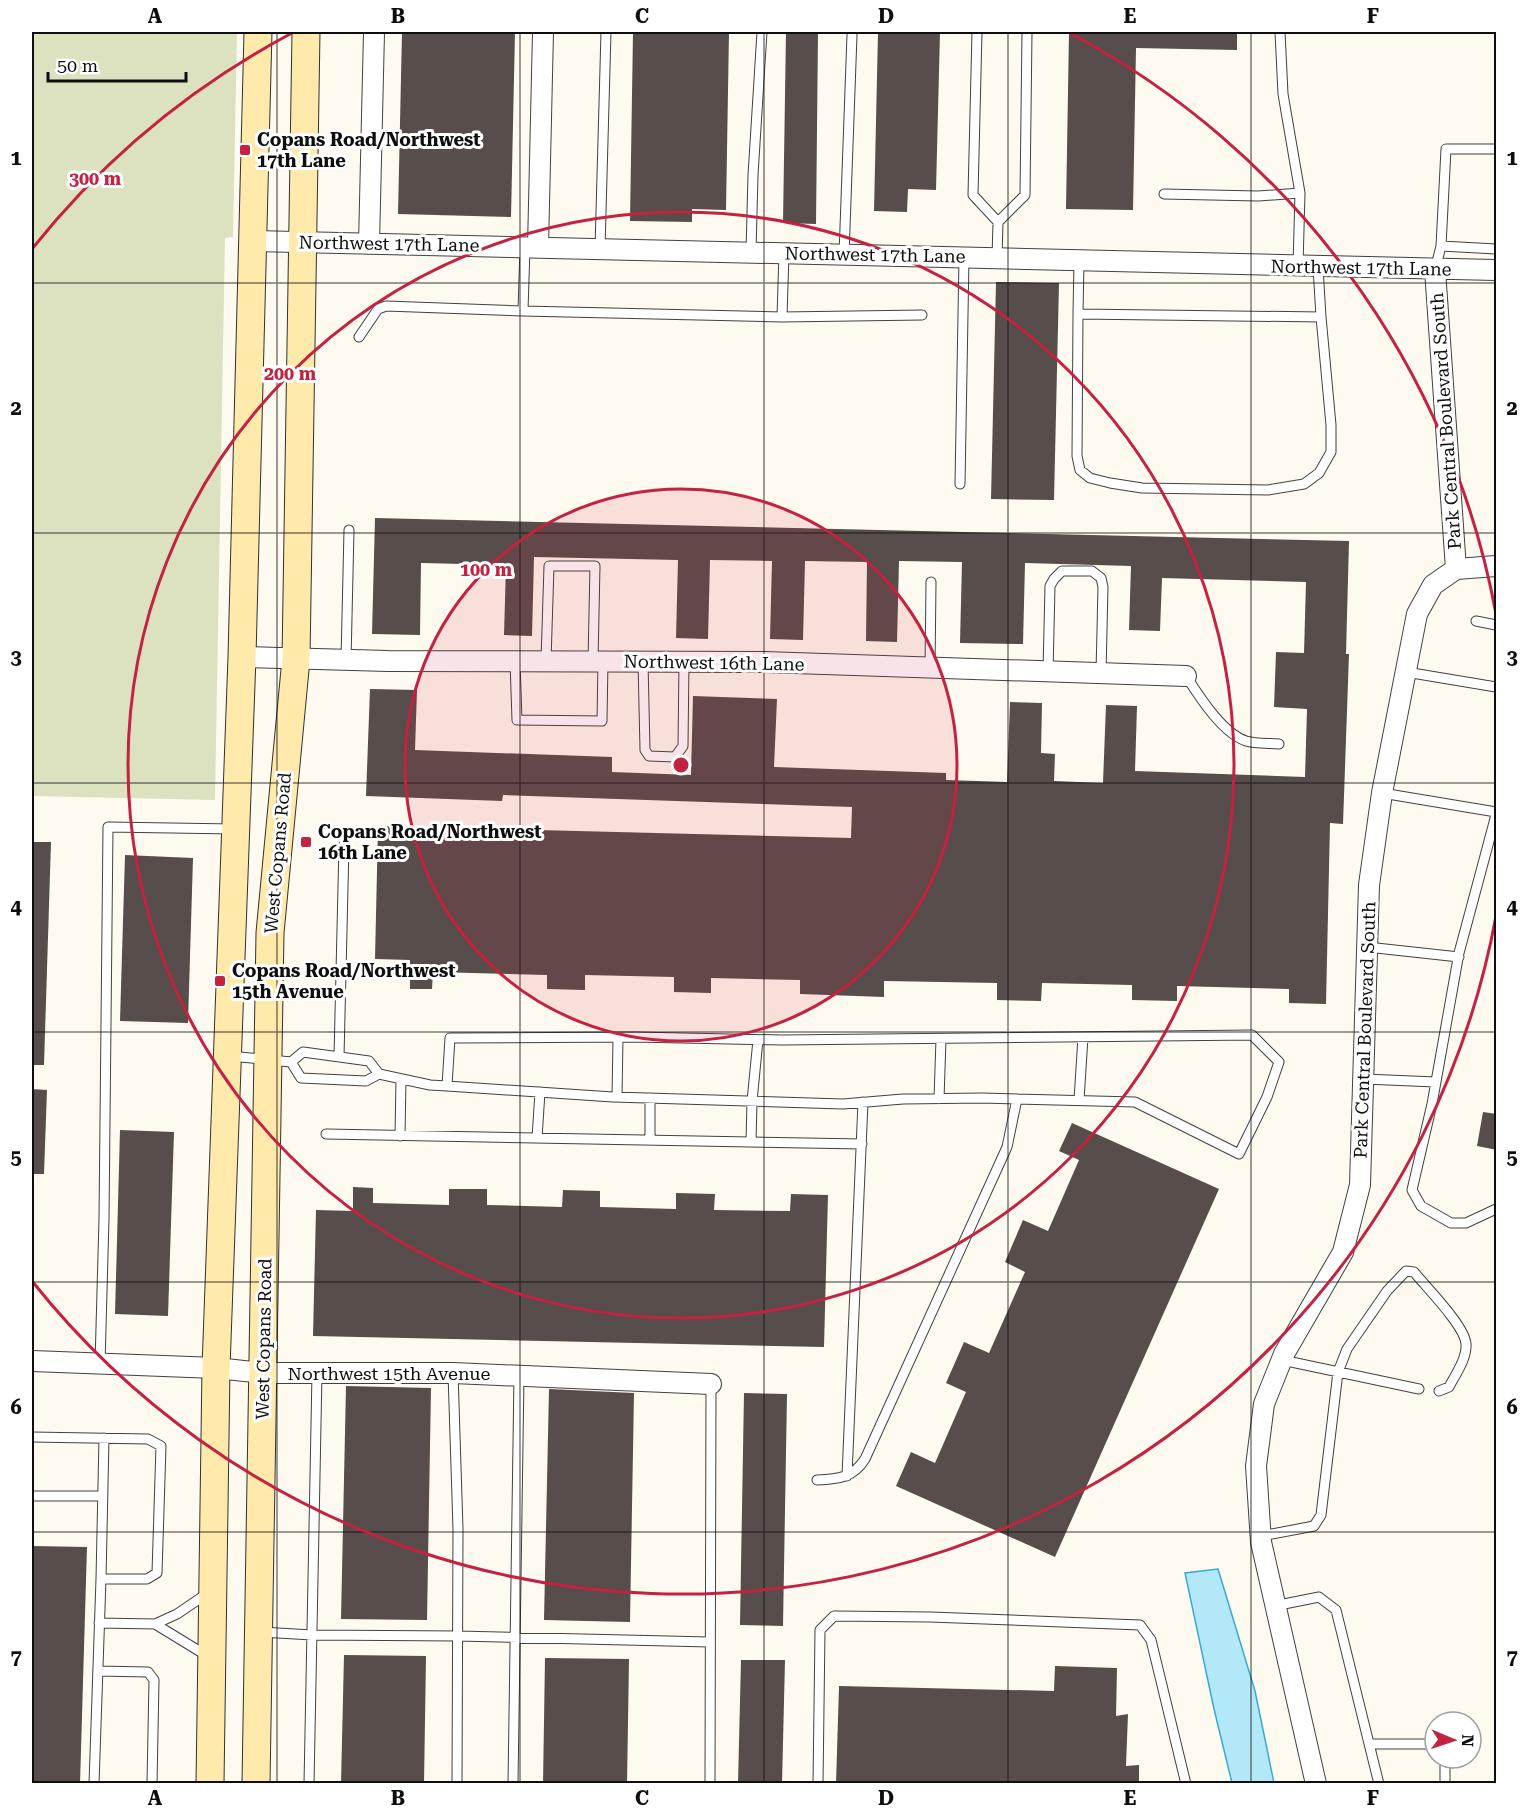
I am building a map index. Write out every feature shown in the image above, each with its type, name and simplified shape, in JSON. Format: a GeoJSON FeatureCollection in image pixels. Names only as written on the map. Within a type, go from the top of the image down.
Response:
{"type":"FeatureCollection","features":[{"type":"Feature","properties":{"kind":"main road"},"geometry":{"type":"LineString","coordinates":[[210,1784],[216,1368],[242,657],[258,32]]}},
{"type":"Feature","properties":{"kind":"main road","name":"West Copans Road"},"geometry":{"type":"LineString","coordinates":[[256,1784],[263,1373],[279,1060],[270,933],[297,659],[306,32]]}},
{"type":"Feature","properties":{"kind":"street"},"geometry":{"type":"LineString","coordinates":[[369,244],[374,32]]}},
{"type":"Feature","properties":{"kind":"street"},"geometry":{"type":"LineString","coordinates":[[532,247],[543,32]]}},
{"type":"Feature","properties":{"kind":"street","name":"Northwest 17th Lane"},"geometry":{"type":"LineString","coordinates":[[254,241],[1497,270]]}},
{"type":"Feature","properties":{"kind":"street","name":"Park Central Boulevard South"},"geometry":{"type":"LineString","coordinates":[[1316,1784],[1274,1606],[1261,1536],[1256,1466],[1264,1404],[1281,1360],[1343,1252],[1360,1185],[1369,885],[1382,793],[1417,614],[1433,585],[1456,569],[1434,270]]}},
{"type":"Feature","properties":{"kind":"street"},"geometry":{"type":"LineString","coordinates":[[1456,569],[1497,566]]}},
{"type":"Feature","properties":{"kind":"street","name":"Northwest 16th Lane"},"geometry":{"type":"LineString","coordinates":[[242,657],[346,660],[764,662],[1186,676]]}},
{"type":"Feature","properties":{"kind":"street","name":"Northwest 15th Avenue"},"geometry":{"type":"LineString","coordinates":[[32,1361],[216,1368],[263,1373],[453,1372],[711,1384]]}},
{"type":"Feature","properties":{"kind":"lane"},"geometry":{"type":"LineString","coordinates":[[600,248],[606,32]]}},
{"type":"Feature","properties":{"kind":"lane"},"geometry":{"type":"LineString","coordinates":[[751,252],[753,175],[762,32]]}},
{"type":"Feature","properties":{"kind":"lane"},"geometry":{"type":"LineString","coordinates":[[976,32],[973,195],[998,222]]}},
{"type":"Feature","properties":{"kind":"lane"},"geometry":{"type":"LineString","coordinates":[[997,258],[998,222],[1025,195],[1027,32]]}},
{"type":"Feature","properties":{"kind":"lane"},"geometry":{"type":"LineString","coordinates":[[1280,32],[1282,94],[1300,193],[1298,266]]}},
{"type":"Feature","properties":{"kind":"lane"},"geometry":{"type":"LineString","coordinates":[[844,255],[852,35]]}},
{"type":"Feature","properties":{"kind":"lane"},"geometry":{"type":"LineString","coordinates":[[1434,270],[1441,246],[1446,148],[1497,149]]}},
{"type":"Feature","properties":{"kind":"lane"},"geometry":{"type":"LineString","coordinates":[[1164,194],[1258,196],[1300,193]]}},
{"type":"Feature","properties":{"kind":"lane"},"geometry":{"type":"LineString","coordinates":[[1441,246],[1497,249]]}},
{"type":"Feature","properties":{"kind":"lane"},"geometry":{"type":"LineString","coordinates":[[524,311],[532,247]]}},
{"type":"Feature","properties":{"kind":"lane"},"geometry":{"type":"LineString","coordinates":[[782,317],[784,253]]}},
{"type":"Feature","properties":{"kind":"lane"},"geometry":{"type":"LineString","coordinates":[[960,484],[964,258]]}},
{"type":"Feature","properties":{"kind":"lane"},"geometry":{"type":"LineString","coordinates":[[1079,261],[1077,456],[1080,470],[1090,478],[1142,488],[1268,490],[1304,484],[1319,474],[1331,452],[1331,425],[1318,267]]}},
{"type":"Feature","properties":{"kind":"lane"},"geometry":{"type":"LineString","coordinates":[[359,337],[378,309],[386,306],[782,317],[922,315]]}},
{"type":"Feature","properties":{"kind":"lane"},"geometry":{"type":"LineString","coordinates":[[1078,314],[1321,317]]}},
{"type":"Feature","properties":{"kind":"lane"},"geometry":{"type":"LineString","coordinates":[[346,660],[349,530]]}},
{"type":"Feature","properties":{"kind":"lane"},"geometry":{"type":"LineString","coordinates":[[515,661],[517,720],[602,721],[595,567],[549,566],[546,661]]}},
{"type":"Feature","properties":{"kind":"lane"},"geometry":{"type":"LineString","coordinates":[[1048,672],[1050,586],[1062,571],[1092,571],[1101,578],[1104,587],[1101,673]]}},
{"type":"Feature","properties":{"kind":"lane"},"geometry":{"type":"LineString","coordinates":[[930,668],[931,582]]}},
{"type":"Feature","properties":{"kind":"lane"},"geometry":{"type":"LineString","coordinates":[[1476,621],[1497,625]]}},
{"type":"Feature","properties":{"kind":"lane"},"geometry":{"type":"LineString","coordinates":[[643,662],[645,750],[649,756],[675,757],[683,746],[684,662]]}},
{"type":"Feature","properties":{"kind":"lane"},"geometry":{"type":"LineString","coordinates":[[1406,672],[1497,687]]}},
{"type":"Feature","properties":{"kind":"lane"},"geometry":{"type":"LineString","coordinates":[[1186,676],[1203,702],[1228,729],[1246,741],[1280,744]]}},
{"type":"Feature","properties":{"kind":"lane"},"geometry":{"type":"LineString","coordinates":[[1382,793],[1497,814],[1459,957],[1436,1082],[1412,1190],[1421,1206],[1450,1223],[1466,1223],[1497,1209]]}},
{"type":"Feature","properties":{"kind":"lane"},"geometry":{"type":"LineString","coordinates":[[100,1364],[104,1219],[108,827],[236,830]]}},
{"type":"Feature","properties":{"kind":"lane"},"geometry":{"type":"LineString","coordinates":[[339,1057],[344,844]]}},
{"type":"Feature","properties":{"kind":"lane"},"geometry":{"type":"LineString","coordinates":[[1367,947],[1459,957]]}},
{"type":"Feature","properties":{"kind":"lane"},"geometry":{"type":"LineString","coordinates":[[227,1056],[279,1060],[303,1052],[369,1061],[378,1074],[401,1080],[447,1086],[617,1097],[843,1104],[1017,1098],[1135,1102],[1239,1154],[1267,1097],[1279,1062],[1252,1035],[758,1040],[450,1038],[447,1086]]}},
{"type":"Feature","properties":{"kind":"lane"},"geometry":{"type":"LineString","coordinates":[[1079,1100],[1083,1037]]}},
{"type":"Feature","properties":{"kind":"lane"},"geometry":{"type":"LineString","coordinates":[[617,1097],[618,1038]]}},
{"type":"Feature","properties":{"kind":"lane"},"geometry":{"type":"LineString","coordinates":[[939,1099],[941,1039]]}},
{"type":"Feature","properties":{"kind":"lane"},"geometry":{"type":"LineString","coordinates":[[751,1142],[752,1101],[758,1040]]}},
{"type":"Feature","properties":{"kind":"lane"},"geometry":{"type":"LineString","coordinates":[[279,1060],[301,1078],[366,1081],[378,1074]]}},
{"type":"Feature","properties":{"kind":"lane"},"geometry":{"type":"LineString","coordinates":[[1364,1079],[1436,1082]]}},
{"type":"Feature","properties":{"kind":"lane"},"geometry":{"type":"LineString","coordinates":[[400,1136],[401,1080]]}},
{"type":"Feature","properties":{"kind":"lane"},"geometry":{"type":"LineString","coordinates":[[537,1138],[540,1092]]}},
{"type":"Feature","properties":{"kind":"lane"},"geometry":{"type":"LineString","coordinates":[[650,1098],[650,1140]]}},
{"type":"Feature","properties":{"kind":"lane"},"geometry":{"type":"LineString","coordinates":[[817,1480],[834,1480],[847,1476],[855,1472],[865,1459],[1007,1147],[1017,1098]]}},
{"type":"Feature","properties":{"kind":"lane"},"geometry":{"type":"LineString","coordinates":[[847,1476],[863,1102]]}},
{"type":"Feature","properties":{"kind":"lane"},"geometry":{"type":"LineString","coordinates":[[326,1134],[862,1144]]}},
{"type":"Feature","properties":{"kind":"lane"},"geometry":{"type":"LineString","coordinates":[[1261,1536],[1314,1526],[1321,1515],[1338,1372],[1347,1349],[1387,1291],[1406,1271],[1414,1272],[1460,1327],[1466,1343],[1464,1358],[1449,1388],[1439,1391]]}},
{"type":"Feature","properties":{"kind":"lane"},"geometry":{"type":"LineString","coordinates":[[1281,1360],[1419,1389]]}},
{"type":"Feature","properties":{"kind":"lane"},"geometry":{"type":"LineString","coordinates":[[453,1372],[458,1529],[457,1784]]}},
{"type":"Feature","properties":{"kind":"lane"},"geometry":{"type":"LineString","coordinates":[[309,1784],[317,1373]]}},
{"type":"Feature","properties":{"kind":"lane"},"geometry":{"type":"LineString","coordinates":[[513,1784],[519,1375]]}},
{"type":"Feature","properties":{"kind":"lane"},"geometry":{"type":"LineString","coordinates":[[710,1784],[711,1384]]}},
{"type":"Feature","properties":{"kind":"lane"},"geometry":{"type":"LineString","coordinates":[[32,1437],[148,1439],[161,1446],[157,1572],[147,1579],[101,1579]]}},
{"type":"Feature","properties":{"kind":"lane"},"geometry":{"type":"LineString","coordinates":[[94,1784],[104,1438]]}},
{"type":"Feature","properties":{"kind":"lane"},"geometry":{"type":"LineString","coordinates":[[32,1496],[102,1496]]}},
{"type":"Feature","properties":{"kind":"lane"},"geometry":{"type":"LineString","coordinates":[[99,1623],[155,1624],[177,1614],[213,1590]]}},
{"type":"Feature","properties":{"kind":"lane"},"geometry":{"type":"LineString","coordinates":[[1274,1606],[1319,1597],[1336,1610],[1371,1744],[1379,1784]]}},
{"type":"Feature","properties":{"kind":"lane"},"geometry":{"type":"LineString","coordinates":[[818,1784],[820,1630],[834,1616],[930,1617],[1140,1625],[1151,1640],[1186,1784]]}},
{"type":"Feature","properties":{"kind":"lane"},"geometry":{"type":"LineString","coordinates":[[155,1624],[212,1658]]}},
{"type":"Feature","properties":{"kind":"lane"},"geometry":{"type":"LineString","coordinates":[[258,1632],[312,1635],[458,1635],[710,1642]]}},
{"type":"Feature","properties":{"kind":"lane"},"geometry":{"type":"LineString","coordinates":[[98,1671],[148,1672],[154,1680],[152,1784]]}},
{"type":"Feature","properties":{"kind":"lane"},"geometry":{"type":"LineString","coordinates":[[1371,1744],[1423,1744]]}},
{"type":"Feature","properties":{"kind":"green space"},"geometry":{"type":"Polygon","coordinates":[[[32,32],[237,32],[233,237],[225,238],[215,800],[32,796],[32,32]]]}},
{"type":"Feature","properties":{"kind":"water"},"geometry":{"type":"Polygon","coordinates":[[[1218,1569],[1255,1691],[1274,1783],[1232,1783],[1185,1573],[1218,1569]]]}},
{"type":"Feature","properties":{"kind":"building"},"geometry":{"type":"Polygon","coordinates":[[[402,32],[515,32],[511,217],[398,214],[402,32]]]}},
{"type":"Feature","properties":{"kind":"building"},"geometry":{"type":"Polygon","coordinates":[[[633,32],[729,32],[726,210],[692,209],[692,222],[630,221],[633,32]]]}},
{"type":"Feature","properties":{"kind":"building"},"geometry":{"type":"Polygon","coordinates":[[[786,32],[818,32],[816,224],[783,223],[786,32]]]}},
{"type":"Feature","properties":{"kind":"building"},"geometry":{"type":"Polygon","coordinates":[[[878,32],[940,32],[936,190],[908,189],[907,212],[874,211],[878,32]]]}},
{"type":"Feature","properties":{"kind":"building"},"geometry":{"type":"Polygon","coordinates":[[[1069,32],[1237,32],[1237,50],[1136,48],[1133,210],[1066,209],[1069,32]]]}},
{"type":"Feature","properties":{"kind":"building"},"geometry":{"type":"Polygon","coordinates":[[[996,282],[1059,283],[1054,500],[991,499],[996,282]]]}},
{"type":"Feature","properties":{"kind":"building"},"geometry":{"type":"Polygon","coordinates":[[[375,518],[1349,541],[1346,654],[1349,654],[1343,824],[1330,823],[1326,1004],[1289,1003],[1289,989],[1177,986],[1177,1001],[1132,1000],[1132,985],[1042,983],[1041,1001],[997,1000],[997,983],[884,981],[884,997],[800,994],[800,980],[711,978],[711,993],[674,992],[674,977],[585,975],[585,990],[547,989],[547,975],[433,972],[432,989],[410,989],[410,960],[375,959],[378,826],[851,838],[852,807],[503,795],[502,801],[366,796],[370,689],[417,690],[415,750],[612,757],[612,772],[691,775],[693,696],[777,699],[774,767],[946,773],[946,780],[1007,782],[1010,702],[1042,703],[1041,753],[1055,754],[1054,781],[1103,783],[1106,705],[1137,706],[1135,771],[1305,777],[1307,709],[1274,707],[1276,652],[1304,653],[1306,582],[1162,578],[1160,631],[1129,630],[1131,566],[1025,563],[1023,644],[960,643],[962,562],[899,561],[897,642],[866,641],[867,562],[805,561],[803,640],[770,639],[772,561],[710,560],[708,639],[676,638],[678,560],[534,557],[532,636],[504,635],[506,565],[421,563],[420,635],[372,634],[375,518]]]}},
{"type":"Feature","properties":{"kind":"building"},"geometry":{"type":"Polygon","coordinates":[[[32,842],[51,842],[44,1065],[32,1065],[32,842]]]}},
{"type":"Feature","properties":{"kind":"building"},"geometry":{"type":"Polygon","coordinates":[[[125,855],[193,858],[188,1023],[120,1021],[125,855]]]}},
{"type":"Feature","properties":{"kind":"building"},"geometry":{"type":"Polygon","coordinates":[[[32,1089],[47,1090],[44,1174],[32,1174],[32,1089]]]}},
{"type":"Feature","properties":{"kind":"building"},"geometry":{"type":"Polygon","coordinates":[[[1483,1112],[1497,1114],[1497,1150],[1477,1146],[1483,1112]]]}},
{"type":"Feature","properties":{"kind":"building"},"geometry":{"type":"Polygon","coordinates":[[[1072,1123],[1219,1189],[1055,1557],[896,1486],[911,1452],[935,1463],[966,1392],[946,1383],[964,1342],[989,1353],[1025,1272],[1005,1262],[1023,1220],[1048,1231],[1079,1160],[1059,1151],[1072,1123]]]}},
{"type":"Feature","properties":{"kind":"building"},"geometry":{"type":"Polygon","coordinates":[[[120,1130],[174,1132],[168,1316],[115,1314],[120,1130]]]}},
{"type":"Feature","properties":{"kind":"building"},"geometry":{"type":"Polygon","coordinates":[[[353,1187],[373,1188],[373,1203],[449,1205],[449,1189],[487,1189],[487,1205],[562,1207],[563,1190],[600,1191],[600,1207],[676,1209],[676,1193],[715,1194],[714,1210],[790,1211],[791,1194],[828,1195],[824,1347],[313,1336],[316,1210],[353,1211],[353,1187]]]}},
{"type":"Feature","properties":{"kind":"building"},"geometry":{"type":"Polygon","coordinates":[[[346,1386],[431,1388],[427,1620],[341,1619],[346,1386]]]}},
{"type":"Feature","properties":{"kind":"building"},"geometry":{"type":"Polygon","coordinates":[[[549,1389],[634,1393],[630,1622],[544,1620],[549,1389]]]}},
{"type":"Feature","properties":{"kind":"building"},"geometry":{"type":"Polygon","coordinates":[[[744,1393],[787,1394],[783,1626],[740,1625],[744,1393]]]}},
{"type":"Feature","properties":{"kind":"building"},"geometry":{"type":"Polygon","coordinates":[[[32,1546],[87,1547],[80,1784],[32,1784],[32,1546]]]}},
{"type":"Feature","properties":{"kind":"building"},"geometry":{"type":"Polygon","coordinates":[[[344,1655],[426,1656],[424,1784],[341,1784],[344,1655]]]}},
{"type":"Feature","properties":{"kind":"building"},"geometry":{"type":"Polygon","coordinates":[[[545,1658],[629,1659],[627,1784],[543,1784],[545,1658]]]}},
{"type":"Feature","properties":{"kind":"building"},"geometry":{"type":"Polygon","coordinates":[[[741,1660],[785,1660],[782,1784],[738,1784],[741,1660]]]}},
{"type":"Feature","properties":{"kind":"building"},"geometry":{"type":"Polygon","coordinates":[[[1055,1666],[1117,1668],[1116,1716],[1128,1714],[1126,1766],[1139,1765],[1139,1784],[836,1784],[839,1686],[1054,1691],[1055,1666]]]}},
{"type":"Feature","properties":{"kind":"place","name":"Copans Road/Northwest 17th Lane"},"geometry":{"type":"Point","coordinates":[245,150]}},
{"type":"Feature","properties":{"kind":"place","name":"Copans Road/Northwest 16th Lane"},"geometry":{"type":"Point","coordinates":[306,842]}},
{"type":"Feature","properties":{"kind":"place","name":"Copans Road/Northwest 15th Avenue"},"geometry":{"type":"Point","coordinates":[220,981]}}]}
